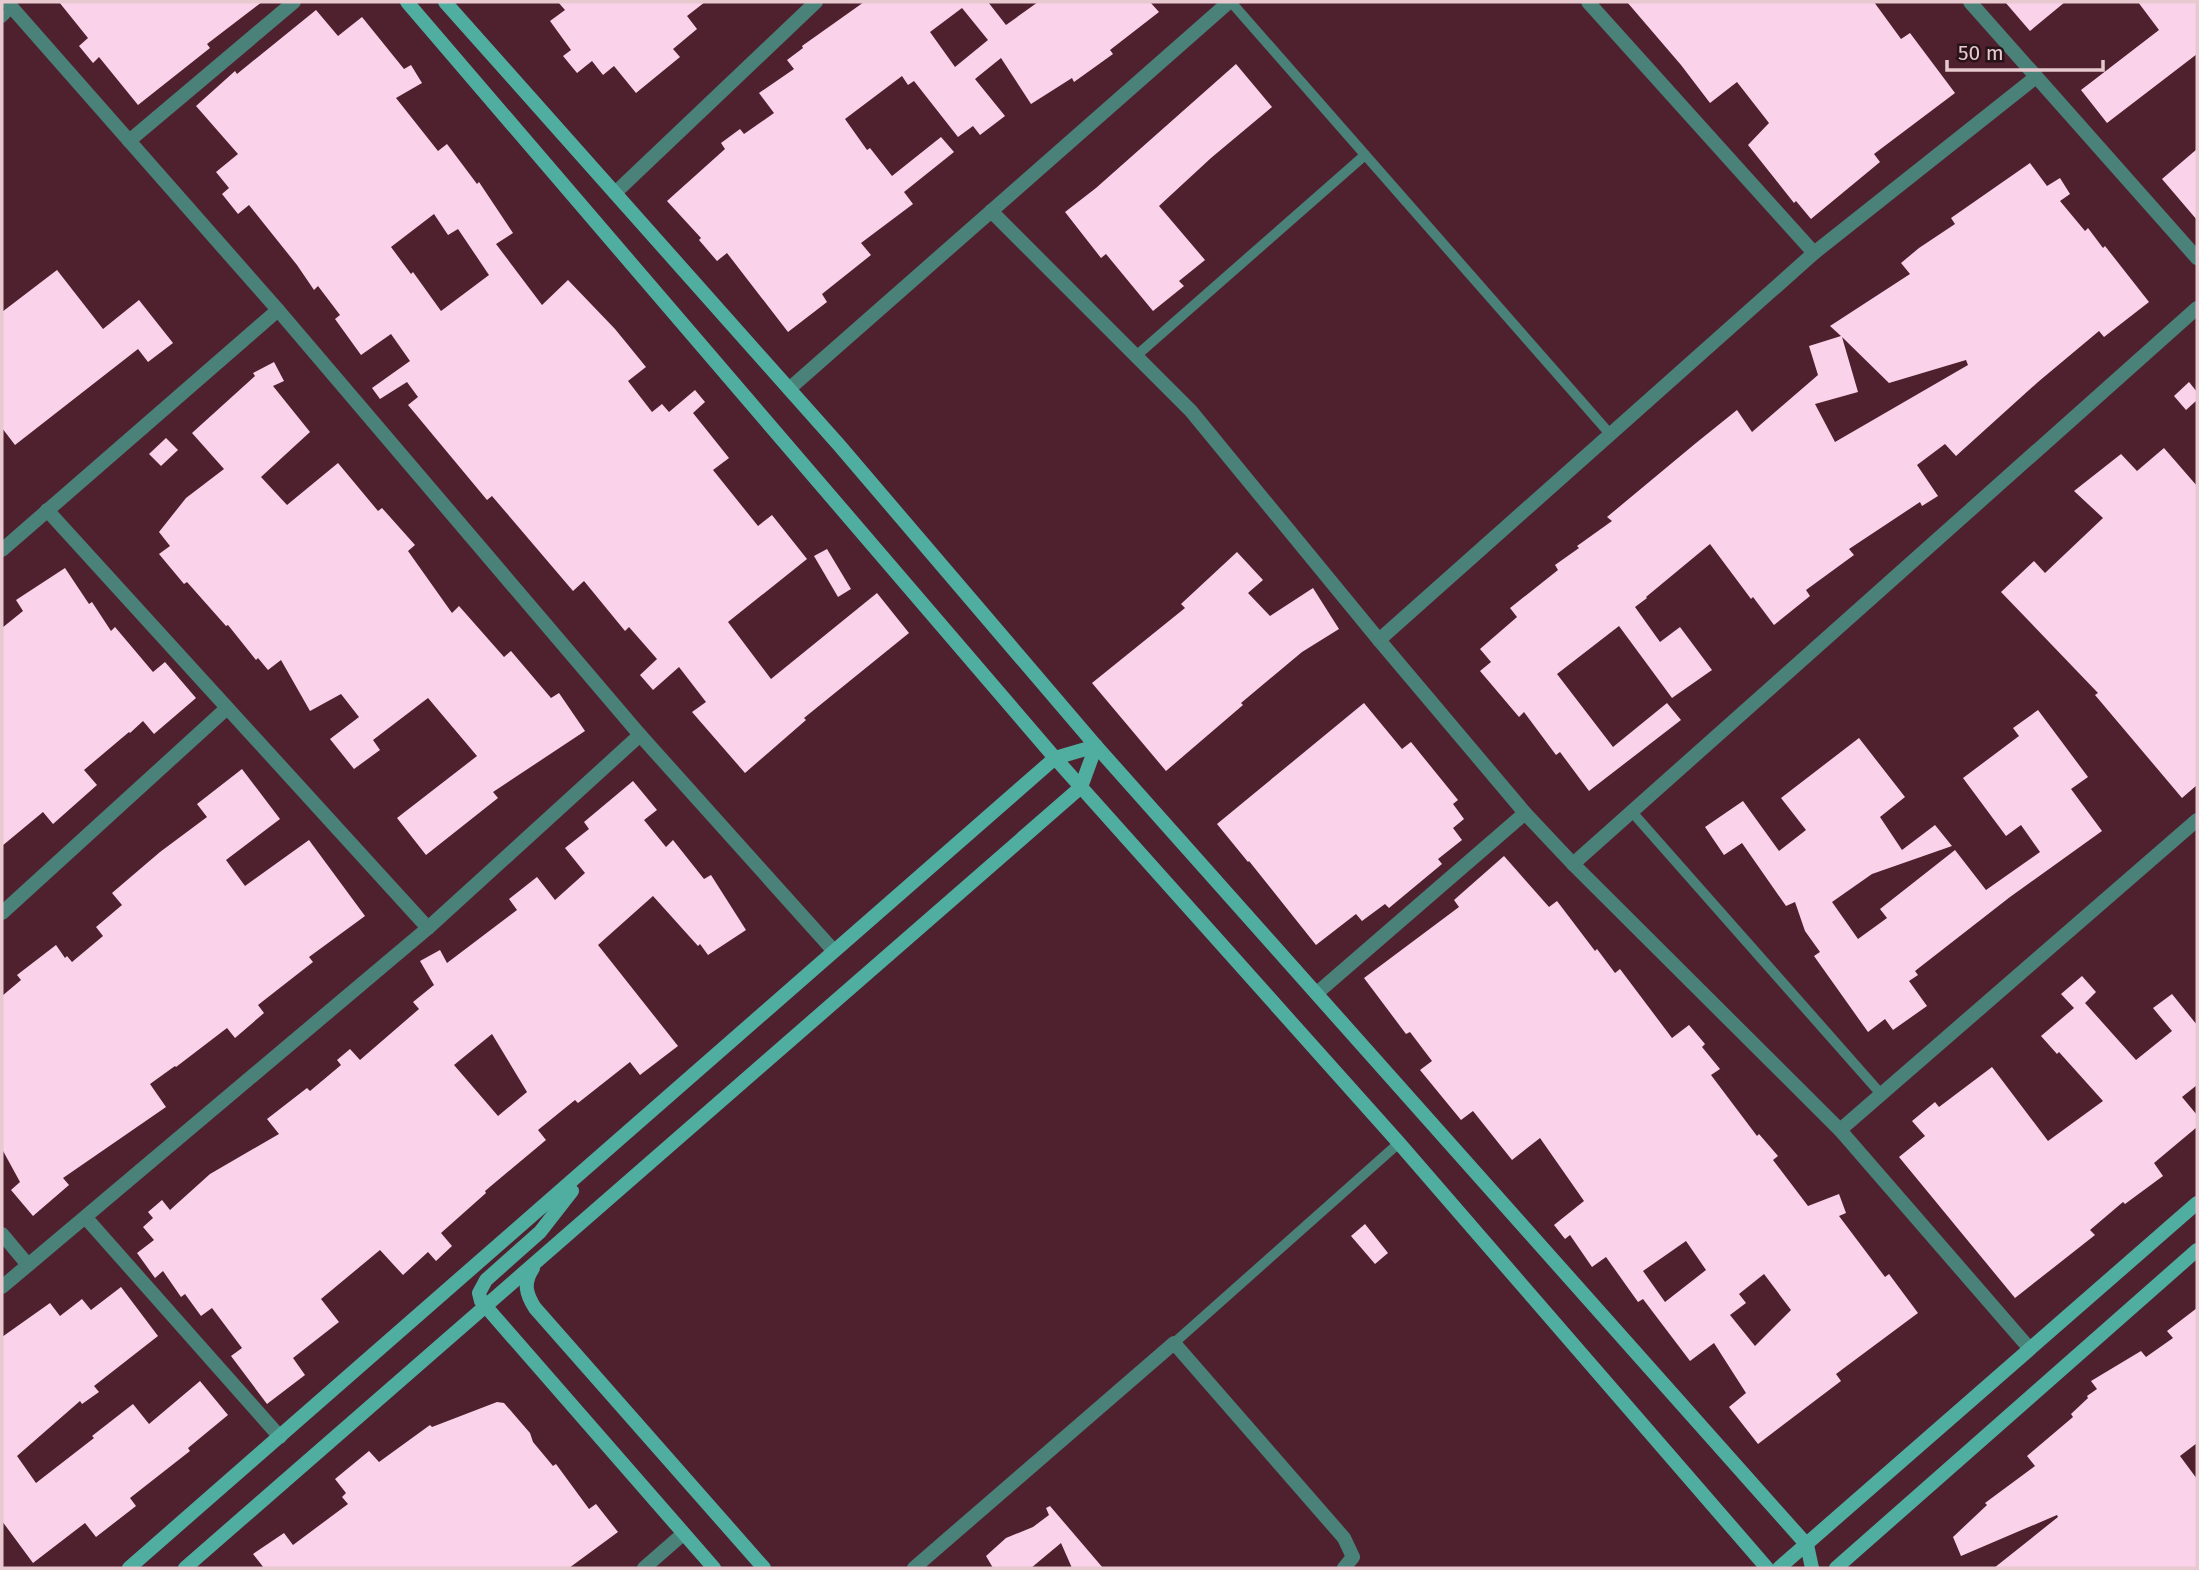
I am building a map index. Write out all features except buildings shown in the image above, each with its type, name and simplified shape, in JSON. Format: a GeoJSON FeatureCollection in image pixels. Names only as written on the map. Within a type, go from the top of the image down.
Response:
{"type":"FeatureCollection","features":[{"type":"Feature","properties":{"kind":"street"},"geometry":{"type":"LineString","coordinates":[[129,141],[294,2]]}},
{"type":"Feature","properties":{"kind":"street"},"geometry":{"type":"LineString","coordinates":[[407,2],[1055,758],[1399,1143],[1767,1568]]}},
{"type":"Feature","properties":{"kind":"street"},"geometry":{"type":"LineString","coordinates":[[445,2],[789,389],[1096,746],[1807,1545],[1812,1568]]}},
{"type":"Feature","properties":{"kind":"street"},"geometry":{"type":"LineString","coordinates":[[614,193],[816,2]]}},
{"type":"Feature","properties":{"kind":"street"},"geometry":{"type":"LineString","coordinates":[[789,389],[1230,2]]}},
{"type":"Feature","properties":{"kind":"street"},"geometry":{"type":"LineString","coordinates":[[1588,2],[1814,253]]}},
{"type":"Feature","properties":{"kind":"street"},"geometry":{"type":"LineString","coordinates":[[1970,2],[2197,258]]}},
{"type":"Feature","properties":{"kind":"street"},"geometry":{"type":"LineString","coordinates":[[7,9],[129,141],[278,310],[640,735],[833,950]]}},
{"type":"Feature","properties":{"kind":"street"},"geometry":{"type":"LineString","coordinates":[[1379,640],[1814,253],[2036,77]]}},
{"type":"Feature","properties":{"kind":"street"},"geometry":{"type":"LineString","coordinates":[[991,211],[1191,411],[1525,813],[1840,1130],[2030,1349]]}},
{"type":"Feature","properties":{"kind":"street"},"geometry":{"type":"LineString","coordinates":[[1573,864],[2197,309]]}},
{"type":"Feature","properties":{"kind":"street"},"geometry":{"type":"LineString","coordinates":[[2,550],[278,310]]}},
{"type":"Feature","properties":{"kind":"street"},"geometry":{"type":"LineString","coordinates":[[47,510],[428,928]]}},
{"type":"Feature","properties":{"kind":"street"},"geometry":{"type":"LineString","coordinates":[[2,913],[227,708]]}},
{"type":"Feature","properties":{"kind":"street"},"geometry":{"type":"LineString","coordinates":[[2,1287],[428,928],[640,735]]}},
{"type":"Feature","properties":{"kind":"street"},"geometry":{"type":"LineString","coordinates":[[129,1568],[1055,758],[1096,746]]}},
{"type":"Feature","properties":{"kind":"street"},"geometry":{"type":"LineString","coordinates":[[186,1568],[1081,787],[1096,746]]}},
{"type":"Feature","properties":{"kind":"street"},"geometry":{"type":"LineString","coordinates":[[1317,993],[1525,813]]}},
{"type":"Feature","properties":{"kind":"street"},"geometry":{"type":"LineString","coordinates":[[1840,1130],[2197,820]]}},
{"type":"Feature","properties":{"kind":"street"},"geometry":{"type":"LineString","coordinates":[[592,1165],[540,1232],[486,1280],[479,1293],[485,1307],[714,1568]]}},
{"type":"Feature","properties":{"kind":"street"},"geometry":{"type":"LineString","coordinates":[[1779,1568],[2197,1203]]}},
{"type":"Feature","properties":{"kind":"street"},"geometry":{"type":"LineString","coordinates":[[86,1218],[280,1437]]}},
{"type":"Feature","properties":{"kind":"street"},"geometry":{"type":"LineString","coordinates":[[2,1234],[28,1265]]}},
{"type":"Feature","properties":{"kind":"street"},"geometry":{"type":"LineString","coordinates":[[1836,1568],[2197,1250]]}},
{"type":"Feature","properties":{"kind":"street"},"geometry":{"type":"LineString","coordinates":[[537,1262],[526,1282],[526,1292],[535,1308],[764,1568]]}},
{"type":"Feature","properties":{"kind":"street"},"geometry":{"type":"LineString","coordinates":[[914,1568],[1174,1343],[1345,1538],[1353,1557],[1344,1568]]}},
{"type":"Feature","properties":{"kind":"street"},"geometry":{"type":"LineString","coordinates":[[644,1568],[683,1534]]}},
{"type":"Feature","properties":{"kind":"lane"},"geometry":{"type":"LineString","coordinates":[[1230,2],[1610,434]]}},
{"type":"Feature","properties":{"kind":"lane"},"geometry":{"type":"LineString","coordinates":[[1136,356],[1365,155]]}},
{"type":"Feature","properties":{"kind":"lane"},"geometry":{"type":"LineString","coordinates":[[1632,812],[1881,1094]]}},
{"type":"Feature","properties":{"kind":"lane"},"geometry":{"type":"LineString","coordinates":[[1174,1343],[1399,1143]]}}]}
